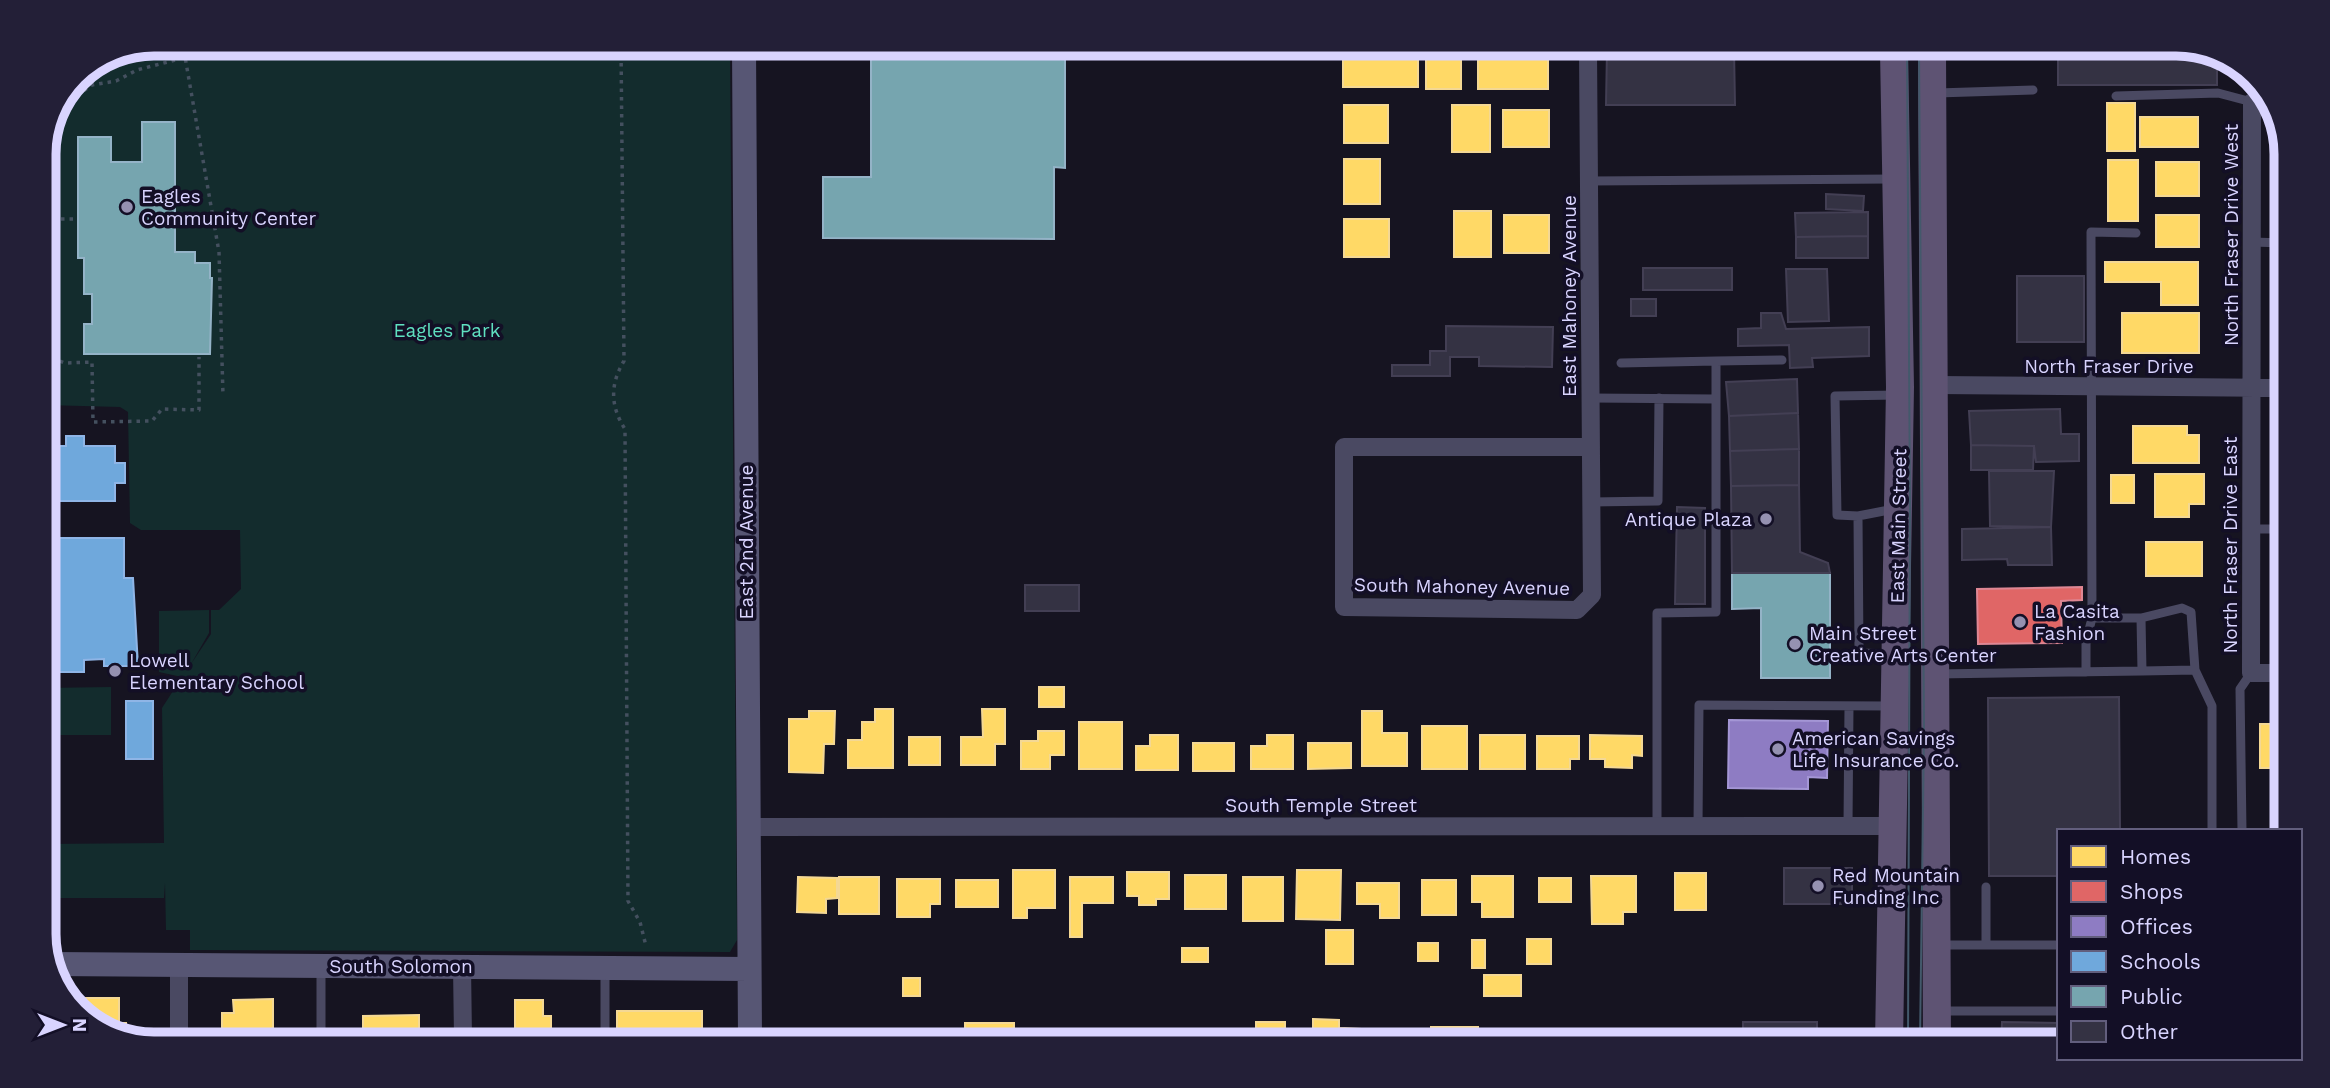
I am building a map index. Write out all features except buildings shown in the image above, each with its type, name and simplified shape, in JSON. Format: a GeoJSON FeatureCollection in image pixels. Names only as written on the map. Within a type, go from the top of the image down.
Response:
{"type":"FeatureCollection","features":[{"type":"Feature","properties":{"kind":"main road","name":"East Main Street"},"geometry":{"type":"LineString","coordinates":[[1889,1032],[1900,395],[1894,56]]}},
{"type":"Feature","properties":{"kind":"main road","name":"East Main Street"},"geometry":{"type":"LineString","coordinates":[[1932,56],[1937,1032]]}},
{"type":"Feature","properties":{"kind":"street","name":"East 2nd Avenue"},"geometry":{"type":"LineString","coordinates":[[744,56],[750,1032]]}},
{"type":"Feature","properties":{"kind":"street","name":"East Mahoney Avenue"},"geometry":{"type":"LineString","coordinates":[[1588,56],[1592,542]]}},
{"type":"Feature","properties":{"kind":"street","name":"North Fraser Drive West"},"geometry":{"type":"LineString","coordinates":[[2252,387],[2252,102],[2260,102]]}},
{"type":"Feature","properties":{"kind":"street","name":"North Fraser Drive"},"geometry":{"type":"LineString","coordinates":[[1935,385],[2274,388]]}},
{"type":"Feature","properties":{"kind":"street","name":"North Fraser Drive East"},"geometry":{"type":"LineString","coordinates":[[2252,387],[2251,673],[2274,673]]}},
{"type":"Feature","properties":{"kind":"street","name":"South Mahoney Avenue"},"geometry":{"type":"LineString","coordinates":[[1591,447],[1344,447],[1344,607],[1577,610],[1592,595],[1592,542]]}},
{"type":"Feature","properties":{"kind":"street","name":"South Temple Street"},"geometry":{"type":"LineString","coordinates":[[748,827],[1893,826]]}},
{"type":"Feature","properties":{"kind":"street","name":"South Solomon"},"geometry":{"type":"LineString","coordinates":[[61,964],[749,969]]}},
{"type":"Feature","properties":{"kind":"street"},"geometry":{"type":"LineString","coordinates":[[178,964],[179,1032]]}},
{"type":"Feature","properties":{"kind":"street"},"geometry":{"type":"LineString","coordinates":[[462,966],[463,1032]]}},
{"type":"Feature","properties":{"kind":"lane"},"geometry":{"type":"LineString","coordinates":[[1932,93],[2033,90]]}},
{"type":"Feature","properties":{"kind":"lane"},"geometry":{"type":"LineString","coordinates":[[2116,96],[2218,93],[2252,102]]}},
{"type":"Feature","properties":{"kind":"lane"},"geometry":{"type":"LineString","coordinates":[[1589,181],[1898,179]]}},
{"type":"Feature","properties":{"kind":"lane"},"geometry":{"type":"LineString","coordinates":[[2086,671],[2086,642],[2092,618],[2091,232],[2136,233]]}},
{"type":"Feature","properties":{"kind":"lane"},"geometry":{"type":"LineString","coordinates":[[2252,242],[2274,243]]}},
{"type":"Feature","properties":{"kind":"lane"},"geometry":{"type":"LineString","coordinates":[[1621,363],[1782,360]]}},
{"type":"Feature","properties":{"kind":"lane"},"geometry":{"type":"LineString","coordinates":[[1657,826],[1657,613],[1716,612],[1716,361]]}},
{"type":"Feature","properties":{"kind":"lane"},"geometry":{"type":"LineString","coordinates":[[1898,509],[1858,516],[1837,515],[1835,397],[1900,395]]}},
{"type":"Feature","properties":{"kind":"lane"},"geometry":{"type":"LineString","coordinates":[[1591,398],[1715,399]]}},
{"type":"Feature","properties":{"kind":"lane"},"geometry":{"type":"LineString","coordinates":[[1591,502],[1658,501],[1659,398]]}},
{"type":"Feature","properties":{"kind":"lane"},"geometry":{"type":"LineString","coordinates":[[1858,516],[1859,653],[1896,654]]}},
{"type":"Feature","properties":{"kind":"lane"},"geometry":{"type":"LineString","coordinates":[[2252,529],[2274,529]]}},
{"type":"Feature","properties":{"kind":"lane"},"geometry":{"type":"LineString","coordinates":[[2092,618],[2141,618],[2182,608],[2191,612],[2195,670],[2212,706],[2212,829]]}},
{"type":"Feature","properties":{"kind":"lane"},"geometry":{"type":"LineString","coordinates":[[2141,618],[2142,671]]}},
{"type":"Feature","properties":{"kind":"lane"},"geometry":{"type":"LineString","coordinates":[[1935,674],[2195,670]]}},
{"type":"Feature","properties":{"kind":"lane"},"geometry":{"type":"LineString","coordinates":[[2242,829],[2240,689],[2251,673]]}},
{"type":"Feature","properties":{"kind":"lane"},"geometry":{"type":"LineString","coordinates":[[1698,826],[1699,705],[1895,706]]}},
{"type":"Feature","properties":{"kind":"lane"},"geometry":{"type":"LineString","coordinates":[[1848,825],[1849,706]]}},
{"type":"Feature","properties":{"kind":"lane"},"geometry":{"type":"LineString","coordinates":[[1986,887],[1986,945]]}},
{"type":"Feature","properties":{"kind":"lane"},"geometry":{"type":"LineString","coordinates":[[1937,945],[2057,945]]}},
{"type":"Feature","properties":{"kind":"lane"},"geometry":{"type":"LineString","coordinates":[[321,965],[321,1032]]}},
{"type":"Feature","properties":{"kind":"lane"},"geometry":{"type":"LineString","coordinates":[[604,967],[605,1032]]}},
{"type":"Feature","properties":{"kind":"lane"},"geometry":{"type":"LineString","coordinates":[[1937,1012],[2057,1011]]}},
{"type":"Feature","properties":{"kind":"path"},"geometry":{"type":"LineString","coordinates":[[74,98],[92,85],[116,81],[137,71],[179,59],[181,56]]}},
{"type":"Feature","properties":{"kind":"path"},"geometry":{"type":"LineString","coordinates":[[185,56],[219,251],[223,397]]}},
{"type":"Feature","properties":{"kind":"path"},"geometry":{"type":"LineString","coordinates":[[621,56],[624,361],[614,378],[614,413],[625,429],[628,901],[646,939],[647,968]]}},
{"type":"Feature","properties":{"kind":"path"},"geometry":{"type":"LineString","coordinates":[[87,82],[92,85]]}},
{"type":"Feature","properties":{"kind":"path"},"geometry":{"type":"LineString","coordinates":[[56,219],[73,219]]}},
{"type":"Feature","properties":{"kind":"path"},"geometry":{"type":"LineString","coordinates":[[56,360],[65,363],[92,362],[93,422],[152,421],[162,409],[199,411],[199,357]]}},
{"type":"Feature","properties":{"kind":"green space","name":"Eagles Park"},"geometry":{"type":"Polygon","coordinates":[[[154,56],[730,56],[737,940],[730,952],[190,950],[190,930],[166,930],[165,883],[164,898],[56,898],[56,844],[164,843],[162,708],[182,677],[159,672],[159,611],[209,610],[209,633],[191,664],[211,634],[211,610],[219,610],[241,589],[240,530],[141,530],[130,523],[128,412],[120,407],[56,405],[56,147],[59,128],[76,94],[89,80],[105,69],[122,61],[154,56]]]}},
{"type":"Feature","properties":{"kind":"green space"},"geometry":{"type":"Polygon","coordinates":[[[111,687],[111,735],[56,735],[56,688],[111,687]]]}},
{"type":"Feature","properties":{"kind":"tram line"},"geometry":{"type":"LineString","coordinates":[[1907,56],[1910,500],[1908,1032]]}},
{"type":"Feature","properties":{"kind":"tram line"},"geometry":{"type":"LineString","coordinates":[[1919,56],[1924,730],[1920,1032]]}},
{"type":"Feature","properties":{"kind":"place","name":"Eagles Community Center"},"geometry":{"type":"Point","coordinates":[127,207]}},
{"type":"Feature","properties":{"kind":"place","name":"Antique Plaza"},"geometry":{"type":"Point","coordinates":[1766,519]}},
{"type":"Feature","properties":{"kind":"place","name":"La Casita Fashion"},"geometry":{"type":"Point","coordinates":[2020,622]}},
{"type":"Feature","properties":{"kind":"place","name":"Main Street Creative Arts Center"},"geometry":{"type":"Point","coordinates":[1795,644]}},
{"type":"Feature","properties":{"kind":"place","name":"Lowell Elementary School"},"geometry":{"type":"Point","coordinates":[115,671]}},
{"type":"Feature","properties":{"kind":"place","name":"American Savings Life Insurance Co."},"geometry":{"type":"Point","coordinates":[1778,749]}},
{"type":"Feature","properties":{"kind":"place","name":"Red Mountain Funding Inc"},"geometry":{"type":"Point","coordinates":[1818,886]}}]}
